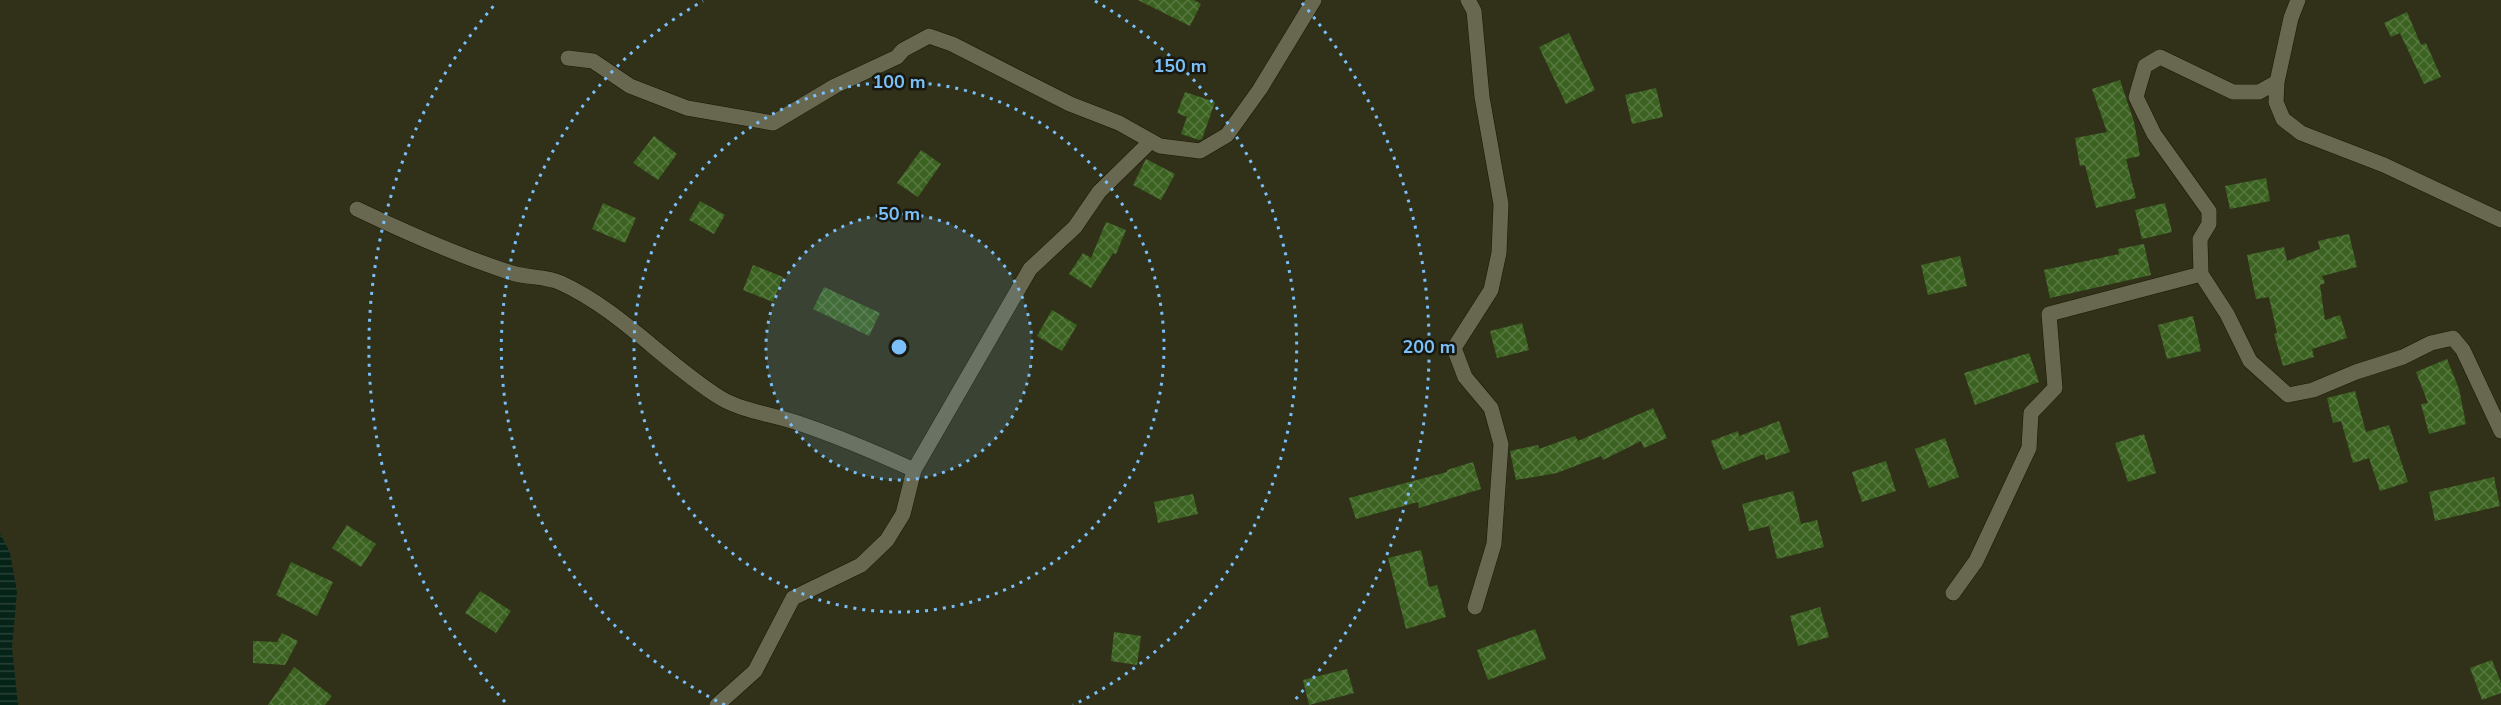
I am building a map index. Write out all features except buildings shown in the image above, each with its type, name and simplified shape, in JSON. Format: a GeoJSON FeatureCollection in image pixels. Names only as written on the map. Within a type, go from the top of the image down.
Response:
{"type":"FeatureCollection","features":[{"type":"Feature","properties":{"kind":"street"},"geometry":{"type":"LineString","coordinates":[[568,58],[593,61],[630,86],[687,108],[773,123],[835,86],[897,57],[903,50],[929,36],[952,44],[1070,104],[1119,123],[1160,146],[1200,151],[1227,135],[1260,89],[1314,0]]}},
{"type":"Feature","properties":{"kind":"street"},"geometry":{"type":"LineString","coordinates":[[1468,0],[1474,11],[1482,97],[1501,204],[1498,253],[1491,290],[1454,348],[1466,378],[1491,408],[1502,444],[1494,544],[1475,607]]}},
{"type":"Feature","properties":{"kind":"street"},"geometry":{"type":"LineString","coordinates":[[2298,0],[2291,18],[2277,82],[2276,102],[2283,119],[2301,133],[2384,165],[2501,220]]}},
{"type":"Feature","properties":{"kind":"street"},"geometry":{"type":"LineString","coordinates":[[2277,82],[2259,92],[2233,92],[2160,57],[2145,66],[2136,97],[2154,134],[2208,211],[2208,224],[2200,239],[2201,274],[2227,314],[2250,361],[2288,395],[2313,390],[2356,372],[2403,357],[2431,343],[2453,338],[2463,350],[2501,431]]}},
{"type":"Feature","properties":{"kind":"street"},"geometry":{"type":"LineString","coordinates":[[717,705],[756,671],[793,598],[861,565],[887,540],[903,514],[914,470],[1030,269],[1075,227],[1099,192],[1151,141]]}},
{"type":"Feature","properties":{"kind":"street"},"geometry":{"type":"LineString","coordinates":[[357,209],[409,234],[514,274],[558,281],[605,307],[642,339],[720,398],[875,451],[914,470]]}},
{"type":"Feature","properties":{"kind":"street"},"geometry":{"type":"LineString","coordinates":[[1953,593],[1976,561],[2029,448],[2031,413],[2055,388],[2049,314],[2201,274]]}},
{"type":"Feature","properties":{"kind":"shaded area"},"geometry":{"type":"Polygon","coordinates":[[[0,533],[10,553],[17,592],[12,647],[18,705],[0,705],[0,533]]]}}]}
